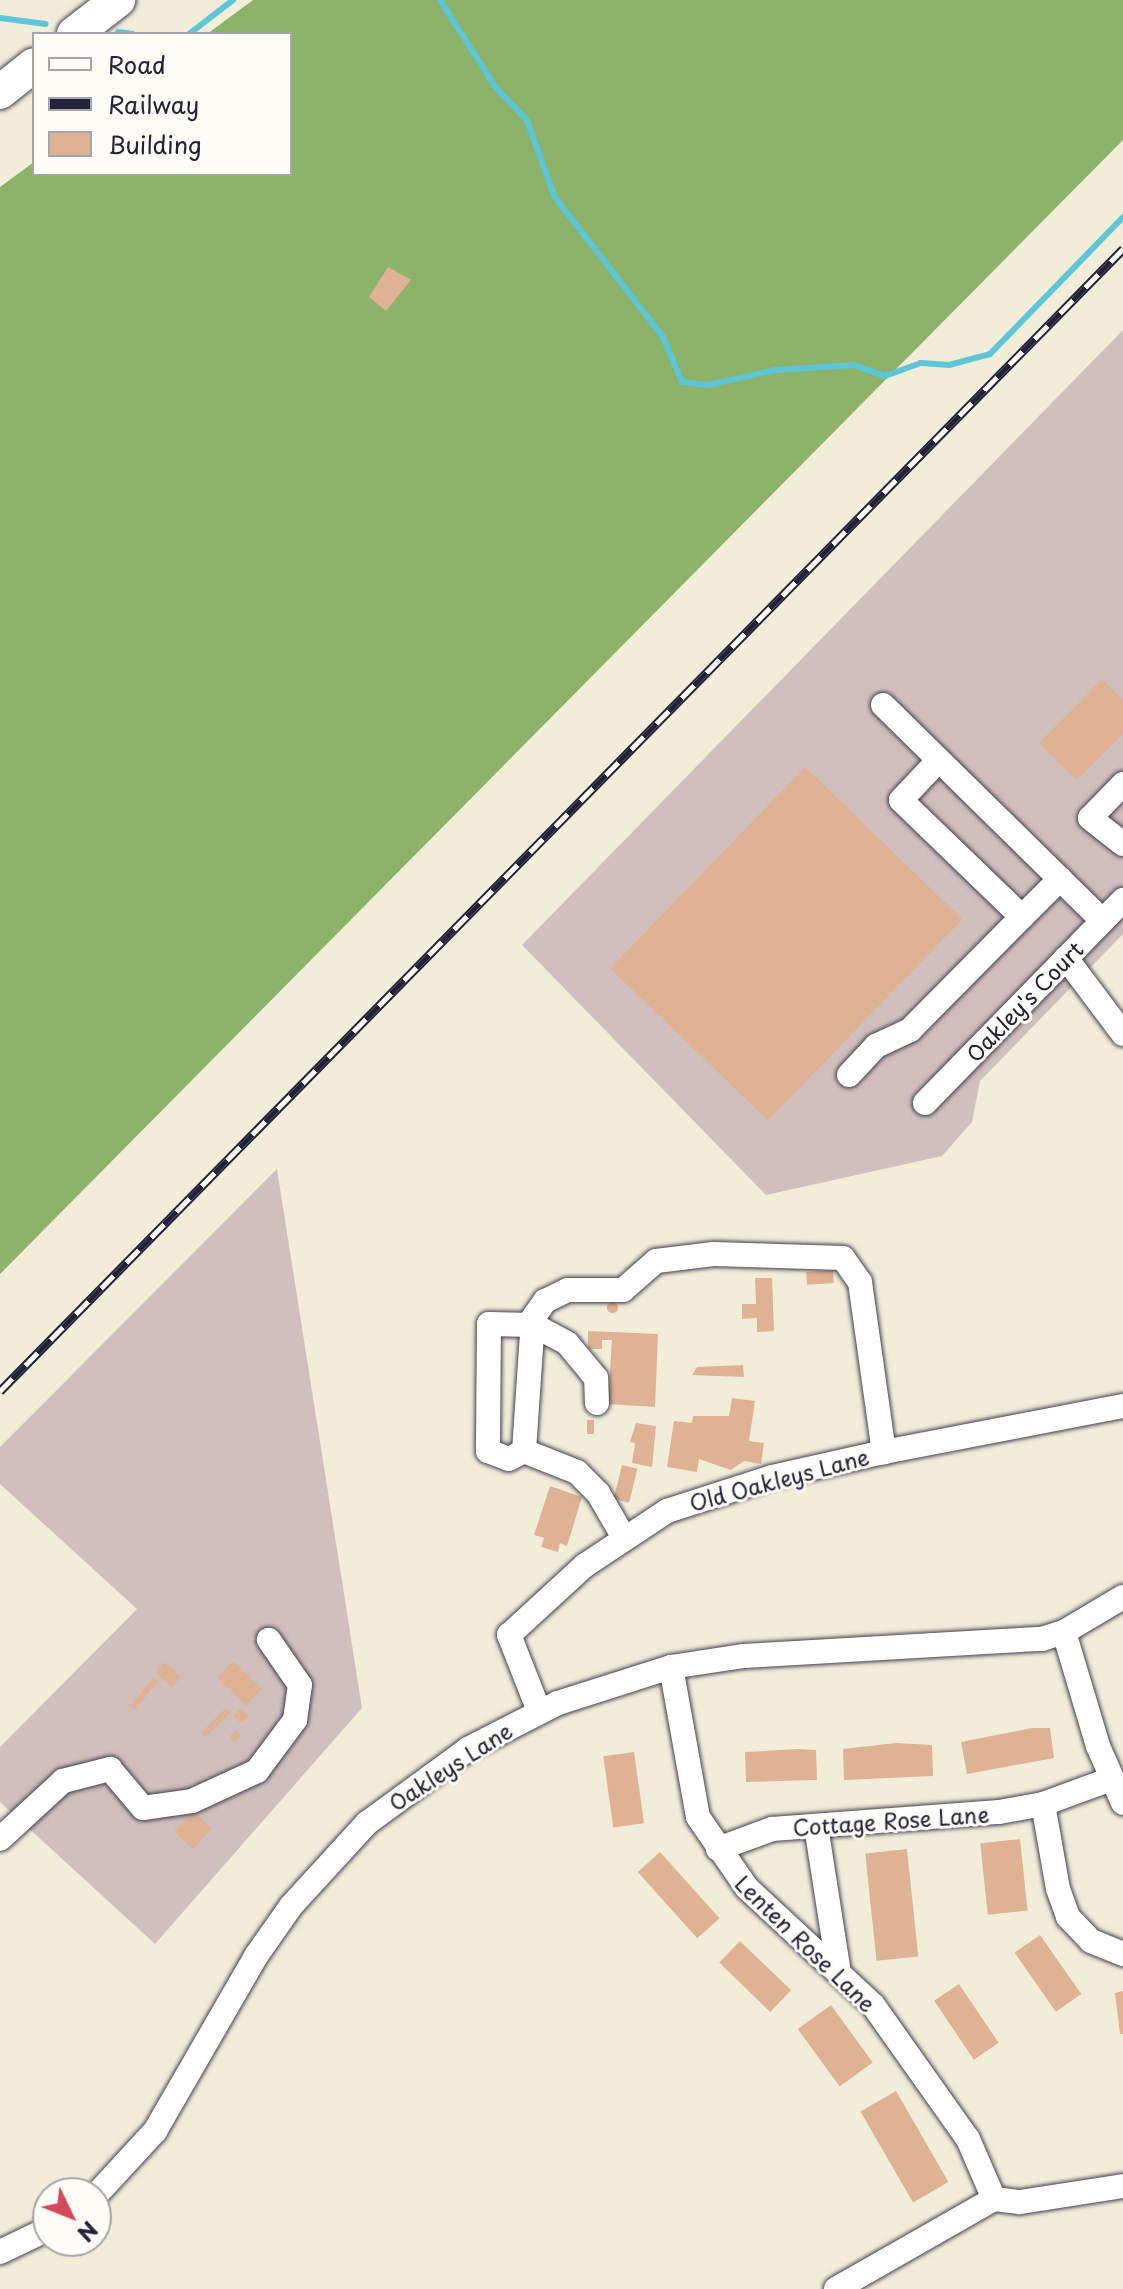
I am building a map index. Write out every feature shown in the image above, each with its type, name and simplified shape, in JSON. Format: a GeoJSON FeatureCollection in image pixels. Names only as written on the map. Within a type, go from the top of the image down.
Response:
{"type":"FeatureCollection","features":[{"type":"Feature","properties":{"kind":"highway"},"geometry":{"type":"LineString","coordinates":[[77,32],[118,0]]}},
{"type":"Feature","properties":{"kind":"highway"},"geometry":{"type":"LineString","coordinates":[[0,92],[32,67]]}},
{"type":"Feature","properties":{"kind":"street"},"geometry":{"type":"LineString","coordinates":[[883,705],[1103,921]]}},
{"type":"Feature","properties":{"kind":"street"},"geometry":{"type":"LineString","coordinates":[[939,760],[901,800],[1022,917]]}},
{"type":"Feature","properties":{"kind":"street"},"geometry":{"type":"LineString","coordinates":[[1123,784],[1090,818],[1123,844]]}},
{"type":"Feature","properties":{"kind":"street"},"geometry":{"type":"LineString","coordinates":[[849,1075],[876,1046],[910,1030],[1060,879]]}},
{"type":"Feature","properties":{"kind":"street","name":"Oakley's Court"},"geometry":{"type":"LineString","coordinates":[[925,1103],[1123,900]]}},
{"type":"Feature","properties":{"kind":"street"},"geometry":{"type":"LineString","coordinates":[[1066,958],[1123,1034]]}},
{"type":"Feature","properties":{"kind":"street"},"geometry":{"type":"LineString","coordinates":[[524,1451],[533,1325],[545,1301],[568,1290],[623,1290],[656,1261],[714,1254],[843,1258],[860,1282],[884,1452]]}},
{"type":"Feature","properties":{"kind":"street"},"geometry":{"type":"LineString","coordinates":[[597,1403],[596,1378],[581,1354],[533,1325],[489,1324],[486,1444],[498,1458],[524,1451],[577,1472],[598,1493],[623,1536]]}},
{"type":"Feature","properties":{"kind":"street","name":"Old Oakleys Lane"},"geometry":{"type":"LineString","coordinates":[[539,1711],[509,1635],[623,1536],[709,1495],[884,1452],[1123,1406]]}},
{"type":"Feature","properties":{"kind":"street","name":"Oakleys Lane"},"geometry":{"type":"LineString","coordinates":[[112,2178],[155,2131],[256,1956],[338,1851],[424,1778],[539,1711],[671,1667],[744,1656],[1012,1643],[1064,1632],[1123,1597]]}},
{"type":"Feature","properties":{"kind":"street"},"geometry":{"type":"LineString","coordinates":[[1064,1632],[1111,1779],[1123,1803]]}},
{"type":"Feature","properties":{"kind":"street"},"geometry":{"type":"LineString","coordinates":[[0,1839],[63,1781],[110,1769],[143,1808],[192,1801],[257,1771],[295,1720],[300,1685],[269,1640]]}},
{"type":"Feature","properties":{"kind":"street","name":"Lenten Rose Lane"},"geometry":{"type":"LineString","coordinates":[[671,1667],[693,1805],[718,1849],[747,1888],[838,1967],[873,2005],[968,2139],[994,2199]]}},
{"type":"Feature","properties":{"kind":"street","name":"Cottage Rose Lane"},"geometry":{"type":"LineString","coordinates":[[718,1849],[752,1833],[816,1826],[948,1820],[1043,1804],[1111,1779]]}},
{"type":"Feature","properties":{"kind":"street"},"geometry":{"type":"LineString","coordinates":[[1043,1804],[1058,1889],[1068,1917],[1091,1941],[1123,1954]]}},
{"type":"Feature","properties":{"kind":"street"},"geometry":{"type":"LineString","coordinates":[[816,1826],[838,1967]]}},
{"type":"Feature","properties":{"kind":"street"},"geometry":{"type":"LineString","coordinates":[[836,2289],[994,2199],[1020,2202],[1123,2186]]}},
{"type":"Feature","properties":{"kind":"street"},"geometry":{"type":"LineString","coordinates":[[0,2252],[32,2237]]}},
{"type":"Feature","properties":{"kind":"shaded area"},"geometry":{"type":"Polygon","coordinates":[[[1123,330],[1123,934],[980,1081],[972,1122],[942,1156],[766,1195],[522,945],[1123,330]]]}},
{"type":"Feature","properties":{"kind":"shaded area"},"geometry":{"type":"Polygon","coordinates":[[[277,1169],[362,1708],[155,1944],[0,1802],[0,1747],[137,1609],[0,1484],[0,1447],[277,1169]]]}},
{"type":"Feature","properties":{"kind":"green space"},"geometry":{"type":"Polygon","coordinates":[[[253,0],[1123,0],[1123,140],[0,1274],[0,187],[32,163],[32,176],[292,176],[292,32],[210,32],[253,0]]]}},
{"type":"Feature","properties":{"kind":"building"},"geometry":{"type":"Polygon","coordinates":[[[388,267],[411,280],[386,311],[369,297],[388,267]]]}},
{"type":"Feature","properties":{"kind":"building"},"geometry":{"type":"Polygon","coordinates":[[[1102,679],[1123,700],[1123,734],[1077,780],[1039,743],[1102,679]]]}},
{"type":"Feature","properties":{"kind":"building"},"geometry":{"type":"Polygon","coordinates":[[[805,767],[963,919],[768,1121],[610,968],[805,767]]]}},
{"type":"Feature","properties":{"kind":"building"},"geometry":{"type":"Polygon","coordinates":[[[833,1270],[834,1283],[807,1285],[806,1272],[833,1270]]]}},
{"type":"Feature","properties":{"kind":"building"},"geometry":{"type":"Polygon","coordinates":[[[755,1278],[772,1278],[774,1331],[757,1332],[757,1318],[742,1319],[742,1304],[756,1304],[755,1278]]]}},
{"type":"Feature","properties":{"kind":"building"},"geometry":{"type":"Polygon","coordinates":[[[612,1301],[618,1307],[612,1313],[606,1307],[612,1301]]]}},
{"type":"Feature","properties":{"kind":"building"},"geometry":{"type":"Polygon","coordinates":[[[588,1331],[658,1334],[655,1407],[608,1404],[612,1340],[602,1340],[602,1349],[588,1349],[588,1331]]]}},
{"type":"Feature","properties":{"kind":"building"},"geometry":{"type":"Polygon","coordinates":[[[743,1365],[744,1377],[692,1375],[697,1367],[743,1365]]]}},
{"type":"Feature","properties":{"kind":"building"},"geometry":{"type":"Polygon","coordinates":[[[732,1398],[755,1401],[749,1441],[764,1443],[761,1464],[744,1461],[731,1470],[699,1459],[697,1472],[667,1467],[674,1421],[692,1423],[693,1416],[729,1416],[732,1398]]]}},
{"type":"Feature","properties":{"kind":"building"},"geometry":{"type":"Polygon","coordinates":[[[587,1420],[594,1420],[594,1434],[587,1434],[587,1420]]]}},
{"type":"Feature","properties":{"kind":"building"},"geometry":{"type":"Polygon","coordinates":[[[636,1423],[656,1426],[652,1467],[632,1463],[635,1443],[630,1442],[636,1423]]]}},
{"type":"Feature","properties":{"kind":"building"},"geometry":{"type":"Polygon","coordinates":[[[622,1465],[638,1469],[629,1503],[614,1499],[622,1465]]]}},
{"type":"Feature","properties":{"kind":"building"},"geometry":{"type":"Polygon","coordinates":[[[550,1486],[582,1497],[567,1546],[560,1543],[558,1552],[541,1547],[544,1538],[534,1535],[550,1486]]]}},
{"type":"Feature","properties":{"kind":"building"},"geometry":{"type":"Polygon","coordinates":[[[233,1661],[262,1689],[246,1705],[217,1678],[233,1661]]]}},
{"type":"Feature","properties":{"kind":"building"},"geometry":{"type":"Polygon","coordinates":[[[165,1662],[181,1677],[172,1687],[155,1672],[165,1662]]]}},
{"type":"Feature","properties":{"kind":"building"},"geometry":{"type":"Polygon","coordinates":[[[153,1678],[158,1682],[135,1710],[130,1706],[153,1678]]]}},
{"type":"Feature","properties":{"kind":"building"},"geometry":{"type":"Polygon","coordinates":[[[226,1708],[230,1712],[205,1737],[201,1733],[226,1708]]]}},
{"type":"Feature","properties":{"kind":"building"},"geometry":{"type":"Polygon","coordinates":[[[241,1708],[249,1716],[241,1724],[233,1716],[241,1708]]]}},
{"type":"Feature","properties":{"kind":"building"},"geometry":{"type":"Polygon","coordinates":[[[1032,1728],[1050,1728],[1054,1758],[967,1774],[961,1742],[1032,1728]]]}},
{"type":"Feature","properties":{"kind":"building"},"geometry":{"type":"Polygon","coordinates":[[[236,1730],[241,1735],[234,1742],[229,1737],[236,1730]]]}},
{"type":"Feature","properties":{"kind":"building"},"geometry":{"type":"Polygon","coordinates":[[[896,1743],[932,1745],[933,1776],[844,1780],[843,1749],[896,1743]]]}},
{"type":"Feature","properties":{"kind":"building"},"geometry":{"type":"Polygon","coordinates":[[[816,1750],[817,1780],[746,1782],[745,1752],[816,1750]]]}},
{"type":"Feature","properties":{"kind":"building"},"geometry":{"type":"Polygon","coordinates":[[[634,1752],[644,1823],[613,1828],[603,1756],[634,1752]]]}},
{"type":"Feature","properties":{"kind":"building"},"geometry":{"type":"Polygon","coordinates":[[[193,1811],[212,1829],[193,1849],[174,1831],[193,1811]]]}},
{"type":"Feature","properties":{"kind":"building"},"geometry":{"type":"Polygon","coordinates":[[[1020,1839],[1028,1911],[988,1915],[980,1843],[1020,1839]]]}},
{"type":"Feature","properties":{"kind":"building"},"geometry":{"type":"Polygon","coordinates":[[[907,1849],[918,1956],[877,1961],[865,1853],[907,1849]]]}},
{"type":"Feature","properties":{"kind":"building"},"geometry":{"type":"Polygon","coordinates":[[[660,1852],[720,1918],[697,1938],[638,1872],[660,1852]]]}},
{"type":"Feature","properties":{"kind":"building"},"geometry":{"type":"Polygon","coordinates":[[[1040,1935],[1081,1994],[1056,2012],[1015,1953],[1040,1935]]]}},
{"type":"Feature","properties":{"kind":"building"},"geometry":{"type":"Polygon","coordinates":[[[740,1941],[791,1990],[770,2012],[719,1963],[740,1941]]]}},
{"type":"Feature","properties":{"kind":"building"},"geometry":{"type":"Polygon","coordinates":[[[959,1984],[999,2043],[974,2060],[934,2001],[959,1984]]]}},
{"type":"Feature","properties":{"kind":"building"},"geometry":{"type":"Polygon","coordinates":[[[1123,1991],[1123,2034],[1120,2034],[1115,1993],[1123,1991]]]}},
{"type":"Feature","properties":{"kind":"building"},"geometry":{"type":"Polygon","coordinates":[[[831,2005],[873,2062],[840,2087],[798,2029],[831,2005]]]}},
{"type":"Feature","properties":{"kind":"building"},"geometry":{"type":"Polygon","coordinates":[[[896,2091],[948,2182],[913,2202],[860,2112],[896,2091]]]}},
{"type":"Feature","properties":{"kind":"waterway"},"geometry":{"type":"LineString","coordinates":[[192,32],[233,0]]}},
{"type":"Feature","properties":{"kind":"waterway"},"geometry":{"type":"LineString","coordinates":[[440,0],[496,88],[527,120],[554,196],[663,337],[682,382],[708,385],[775,370],[854,365],[885,376],[921,363],[949,365],[990,354],[1123,217]]}},
{"type":"Feature","properties":{"kind":"waterway"},"geometry":{"type":"LineString","coordinates":[[0,18],[46,24]]}},
{"type":"Feature","properties":{"kind":"railway"},"geometry":{"type":"LineString","coordinates":[[0,1391],[1123,249]]}}]}
